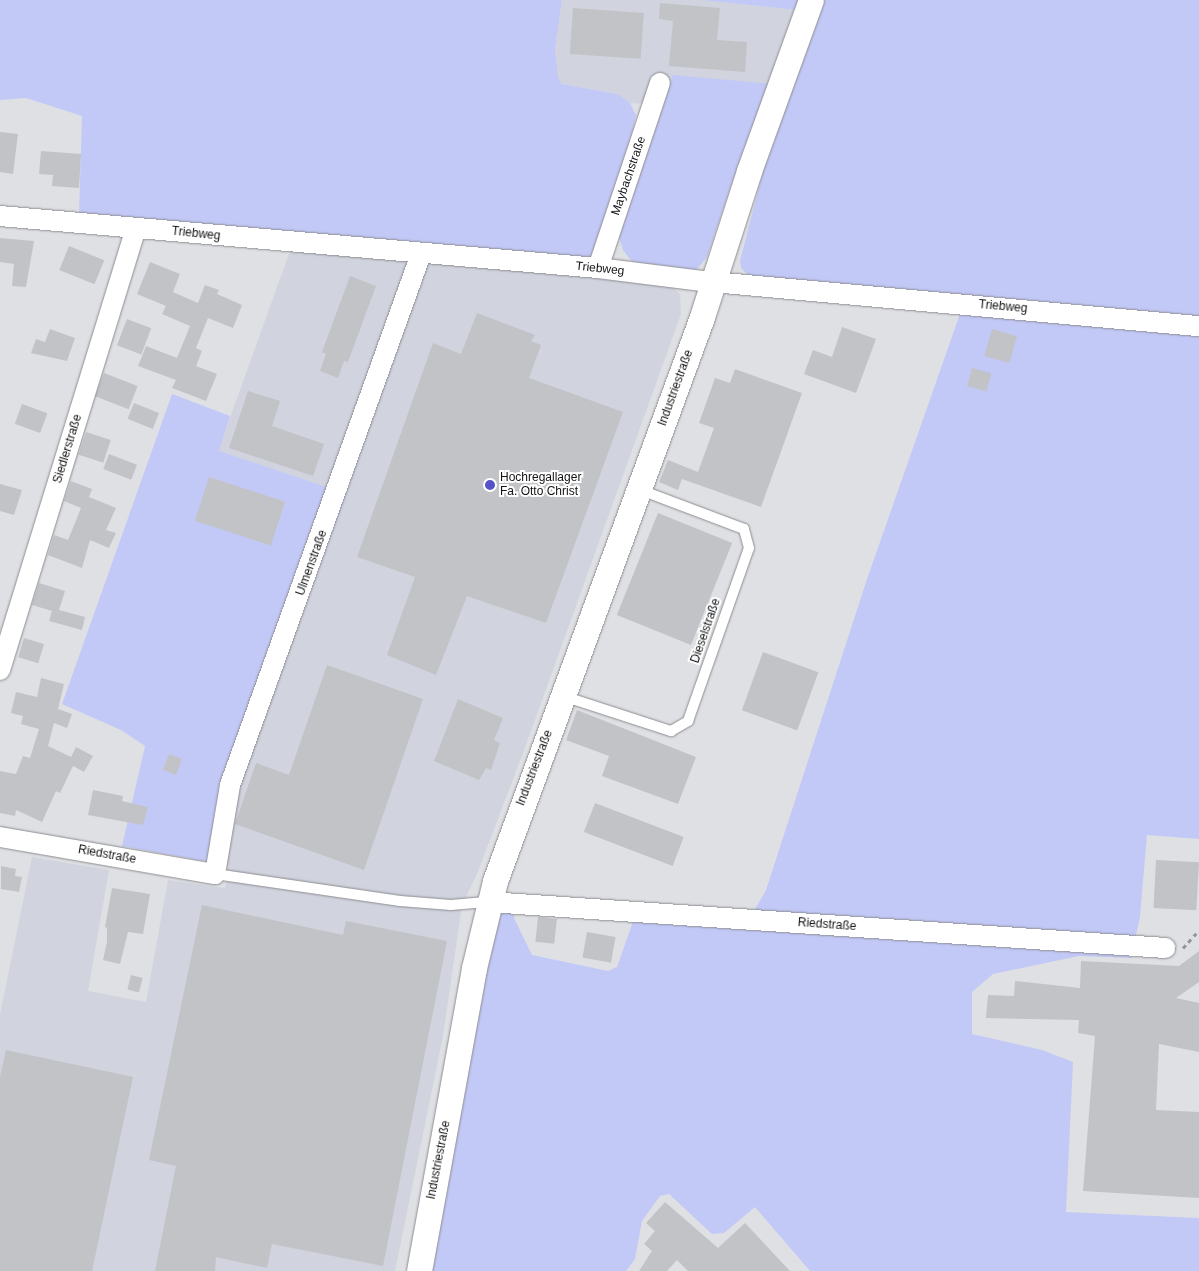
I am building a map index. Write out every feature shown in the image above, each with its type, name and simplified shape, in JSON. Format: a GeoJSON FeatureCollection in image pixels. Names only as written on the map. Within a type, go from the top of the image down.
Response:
{"type":"FeatureCollection","features":[{"type":"Feature","properties":{"kind":"street","name":"Industriestraße"},"geometry":{"type":"LineString","coordinates":[[418,1271],[489,902],[562,696],[714,282],[749,171],[811,0]]}},
{"type":"Feature","properties":{"kind":"street","name":"Maybachstraße"},"geometry":{"type":"LineString","coordinates":[[598,268],[660,83]]}},
{"type":"Feature","properties":{"kind":"street","name":"Triebweg"},"geometry":{"type":"LineString","coordinates":[[0,216],[598,268],[714,282],[1199,326]]}},
{"type":"Feature","properties":{"kind":"street","name":"Siedlerstraße"},"geometry":{"type":"LineString","coordinates":[[0,670],[136,228]]}},
{"type":"Feature","properties":{"kind":"street","name":"Ulmenstraße"},"geometry":{"type":"LineString","coordinates":[[215,874],[230,785],[421,254]]}},
{"type":"Feature","properties":{"kind":"street","name":"Riedstraße"},"geometry":{"type":"LineString","coordinates":[[0,837],[215,874]]}},
{"type":"Feature","properties":{"kind":"street","name":"Riedstraße"},"geometry":{"type":"LineString","coordinates":[[489,902],[1165,948]]}},
{"type":"Feature","properties":{"kind":"lane","name":"Dieselstraße"},"geometry":{"type":"LineString","coordinates":[[562,696],[671,732],[688,721],[749,548],[744,529],[638,489]]}},
{"type":"Feature","properties":{"kind":"lane"},"geometry":{"type":"LineString","coordinates":[[215,874],[400,901],[451,906],[489,902]]}},
{"type":"Feature","properties":{"kind":"shaded area"},"geometry":{"type":"Polygon","coordinates":[[[0,0],[562,0],[555,49],[558,77],[562,84],[618,94],[630,103],[636,115],[595,251],[587,259],[79,215],[82,116],[26,98],[0,100],[0,0]]]}},
{"type":"Feature","properties":{"kind":"shaded area"},"geometry":{"type":"Polygon","coordinates":[[[562,0],[701,0],[797,10],[773,84],[662,105],[630,103],[618,94],[562,84],[557,76],[555,49],[562,0]]]}},
{"type":"Feature","properties":{"kind":"shaded area"},"geometry":{"type":"Polygon","coordinates":[[[701,0],[801,0],[797,10],[701,0]]]}},
{"type":"Feature","properties":{"kind":"shaded area"},"geometry":{"type":"Polygon","coordinates":[[[820,0],[1199,0],[1199,839],[1147,835],[1140,917],[1131,958],[1079,956],[993,974],[972,992],[972,1034],[1042,1050],[1073,1062],[1066,1212],[1199,1218],[1199,1271],[810,1271],[755,1207],[724,1233],[712,1234],[669,1194],[660,1196],[642,1221],[635,1259],[626,1271],[428,1271],[499,909],[515,909],[514,918],[532,955],[608,971],[617,967],[635,916],[747,923],[766,890],[867,579],[962,308],[748,275],[741,268],[740,261],[769,148],[820,0]]]}},
{"type":"Feature","properties":{"kind":"shaded area"},"geometry":{"type":"Polygon","coordinates":[[[673,75],[773,84],[733,180],[707,257],[696,270],[686,271],[634,264],[623,250],[619,237],[673,75]]]}},
{"type":"Feature","properties":{"kind":"shaded area"},"geometry":{"type":"Polygon","coordinates":[[[290,251],[640,280],[672,286],[680,294],[681,314],[526,745],[477,874],[462,905],[443,1036],[395,1271],[0,1271],[0,1015],[32,857],[109,870],[88,991],[146,1002],[168,880],[225,888],[229,866],[221,864],[234,792],[347,495],[218,451],[290,251]]]}},
{"type":"Feature","properties":{"kind":"shaded area"},"geometry":{"type":"Polygon","coordinates":[[[172,394],[230,416],[219,451],[347,494],[234,792],[221,864],[122,846],[145,746],[121,730],[62,704],[172,394]]]}},
{"type":"Feature","properties":{"kind":"building"},"geometry":{"type":"Polygon","coordinates":[[[660,3],[720,8],[717,40],[747,42],[745,72],[669,66],[673,21],[659,19],[660,3]]]}},
{"type":"Feature","properties":{"kind":"building"},"geometry":{"type":"Polygon","coordinates":[[[573,8],[644,13],[641,59],[570,54],[573,8]]]}},
{"type":"Feature","properties":{"kind":"building"},"geometry":{"type":"Polygon","coordinates":[[[0,132],[18,134],[13,174],[0,172],[0,132]]]}},
{"type":"Feature","properties":{"kind":"building"},"geometry":{"type":"Polygon","coordinates":[[[41,151],[81,154],[79,188],[52,186],[53,175],[39,174],[41,151]]]}},
{"type":"Feature","properties":{"kind":"building"},"geometry":{"type":"Polygon","coordinates":[[[0,238],[34,241],[26,287],[12,286],[14,264],[0,262],[0,238]]]}},
{"type":"Feature","properties":{"kind":"building"},"geometry":{"type":"Polygon","coordinates":[[[69,246],[104,260],[94,284],[59,270],[69,246]]]}},
{"type":"Feature","properties":{"kind":"building"},"geometry":{"type":"Polygon","coordinates":[[[150,262],[180,274],[173,292],[198,303],[205,285],[219,290],[217,294],[242,305],[233,328],[208,318],[196,348],[202,351],[196,366],[217,374],[206,401],[172,388],[176,380],[138,366],[146,346],[177,358],[190,326],[162,314],[166,306],[137,294],[150,262]]]}},
{"type":"Feature","properties":{"kind":"building"},"geometry":{"type":"Polygon","coordinates":[[[350,276],[376,286],[348,362],[344,361],[338,378],[320,371],[326,354],[322,352],[350,276]]]}},
{"type":"Feature","properties":{"kind":"building","name":"Hochregallager Fa. Otto Christ"},"geometry":{"type":"Polygon","coordinates":[[[477,313],[535,335],[531,341],[541,345],[529,378],[623,412],[546,623],[467,596],[436,675],[387,655],[415,577],[357,557],[433,343],[461,354],[477,313]]]}},
{"type":"Feature","properties":{"kind":"building"},"geometry":{"type":"Polygon","coordinates":[[[127,319],[151,328],[141,354],[117,345],[127,319]]]}},
{"type":"Feature","properties":{"kind":"building"},"geometry":{"type":"Polygon","coordinates":[[[842,327],[876,339],[856,393],[804,374],[813,350],[832,357],[842,327]]]}},
{"type":"Feature","properties":{"kind":"building"},"geometry":{"type":"Polygon","coordinates":[[[50,329],[75,338],[67,361],[31,353],[36,339],[45,342],[50,329]]]}},
{"type":"Feature","properties":{"kind":"building"},"geometry":{"type":"Polygon","coordinates":[[[992,329],[1017,336],[1009,363],[984,356],[992,329]]]}},
{"type":"Feature","properties":{"kind":"building"},"geometry":{"type":"Polygon","coordinates":[[[972,368],[991,373],[986,392],[967,386],[972,368]]]}},
{"type":"Feature","properties":{"kind":"building"},"geometry":{"type":"Polygon","coordinates":[[[735,369],[802,393],[761,507],[682,479],[678,490],[659,482],[668,460],[698,472],[714,428],[699,423],[715,378],[730,383],[735,369]]]}},
{"type":"Feature","properties":{"kind":"building"},"geometry":{"type":"Polygon","coordinates":[[[104,373],[138,386],[129,409],[95,396],[104,373]]]}},
{"type":"Feature","properties":{"kind":"building"},"geometry":{"type":"Polygon","coordinates":[[[248,391],[280,401],[272,426],[324,444],[313,476],[229,448],[248,391]]]}},
{"type":"Feature","properties":{"kind":"building"},"geometry":{"type":"Polygon","coordinates":[[[134,403],[159,413],[153,429],[128,419],[134,403]]]}},
{"type":"Feature","properties":{"kind":"building"},"geometry":{"type":"Polygon","coordinates":[[[22,404],[47,413],[40,433],[15,424],[22,404]]]}},
{"type":"Feature","properties":{"kind":"building"},"geometry":{"type":"Polygon","coordinates":[[[86,432],[111,440],[103,463],[79,455],[86,432]]]}},
{"type":"Feature","properties":{"kind":"building"},"geometry":{"type":"Polygon","coordinates":[[[109,454],[137,465],[131,480],[103,469],[109,454]]]}},
{"type":"Feature","properties":{"kind":"building"},"geometry":{"type":"Polygon","coordinates":[[[209,477],[285,502],[271,545],[195,521],[209,477]]]}},
{"type":"Feature","properties":{"kind":"building"},"geometry":{"type":"Polygon","coordinates":[[[71,481],[92,489],[89,497],[116,508],[106,530],[116,533],[109,548],[90,540],[82,568],[48,555],[54,535],[68,540],[81,508],[64,501],[71,481]]]}},
{"type":"Feature","properties":{"kind":"building"},"geometry":{"type":"Polygon","coordinates":[[[0,484],[22,490],[14,515],[0,511],[0,484]]]}},
{"type":"Feature","properties":{"kind":"building"},"geometry":{"type":"Polygon","coordinates":[[[658,513],[732,543],[691,645],[617,615],[658,513]]]}},
{"type":"Feature","properties":{"kind":"building"},"geometry":{"type":"Polygon","coordinates":[[[39,583],[65,591],[59,610],[85,617],[82,630],[49,621],[52,611],[32,605],[39,583]]]}},
{"type":"Feature","properties":{"kind":"building"},"geometry":{"type":"Polygon","coordinates":[[[24,638],[44,644],[38,663],[18,657],[24,638]]]}},
{"type":"Feature","properties":{"kind":"building"},"geometry":{"type":"Polygon","coordinates":[[[763,652],[818,672],[797,730],[742,710],[763,652]]]}},
{"type":"Feature","properties":{"kind":"building"},"geometry":{"type":"Polygon","coordinates":[[[327,665],[423,699],[364,870],[235,824],[256,763],[289,775],[327,665]]]}},
{"type":"Feature","properties":{"kind":"building"},"geometry":{"type":"Polygon","coordinates":[[[41,678],[64,684],[58,709],[72,714],[67,728],[54,723],[48,746],[71,757],[76,747],[93,756],[84,772],[73,766],[60,793],[56,791],[42,822],[16,810],[15,816],[0,813],[0,771],[16,774],[23,756],[30,758],[39,729],[21,724],[23,716],[11,713],[16,692],[37,697],[41,678]]]}},
{"type":"Feature","properties":{"kind":"building"},"geometry":{"type":"Polygon","coordinates":[[[458,699],[503,718],[494,740],[500,743],[491,770],[486,768],[479,780],[434,761],[458,699]]]}},
{"type":"Feature","properties":{"kind":"building"},"geometry":{"type":"Polygon","coordinates":[[[577,710],[696,757],[678,804],[602,776],[609,756],[566,740],[577,710]]]}},
{"type":"Feature","properties":{"kind":"building"},"geometry":{"type":"Polygon","coordinates":[[[169,754],[182,759],[176,775],[163,770],[169,754]]]}},
{"type":"Feature","properties":{"kind":"building"},"geometry":{"type":"Polygon","coordinates":[[[93,790],[123,796],[122,801],[148,807],[143,825],[88,815],[93,790]]]}},
{"type":"Feature","properties":{"kind":"building"},"geometry":{"type":"Polygon","coordinates":[[[595,803],[684,837],[673,866],[584,832],[595,803]]]}},
{"type":"Feature","properties":{"kind":"building"},"geometry":{"type":"Polygon","coordinates":[[[1156,860],[1199,862],[1196,910],[1153,908],[1156,860]]]}},
{"type":"Feature","properties":{"kind":"building"},"geometry":{"type":"Polygon","coordinates":[[[1,866],[16,869],[15,876],[22,877],[19,892],[1,889],[1,866]]]}},
{"type":"Feature","properties":{"kind":"building"},"geometry":{"type":"Polygon","coordinates":[[[112,888],[150,894],[143,934],[128,932],[120,964],[103,960],[107,942],[107,928],[105,927],[112,888]]]}},
{"type":"Feature","properties":{"kind":"building"},"geometry":{"type":"Polygon","coordinates":[[[202,905],[343,935],[346,921],[447,941],[383,1266],[272,1244],[267,1268],[216,1257],[215,1271],[155,1271],[176,1166],[149,1160],[202,905]]]}},
{"type":"Feature","properties":{"kind":"building"},"geometry":{"type":"Polygon","coordinates":[[[538,917],[557,919],[554,944],[535,942],[538,917]]]}},
{"type":"Feature","properties":{"kind":"building"},"geometry":{"type":"Polygon","coordinates":[[[587,932],[616,937],[611,963],[582,958],[587,932]]]}},
{"type":"Feature","properties":{"kind":"building"},"geometry":{"type":"Polygon","coordinates":[[[1199,951],[1199,982],[1176,998],[1199,1003],[1199,1052],[1159,1044],[1156,1110],[1199,1112],[1199,1198],[1083,1191],[1095,1036],[1078,1033],[1079,1020],[986,1018],[988,995],[1014,996],[1015,981],[1080,988],[1081,961],[1179,966],[1199,951]]]}},
{"type":"Feature","properties":{"kind":"building"},"geometry":{"type":"Polygon","coordinates":[[[131,975],[143,978],[139,992],[127,990],[131,975]]]}},
{"type":"Feature","properties":{"kind":"building"},"geometry":{"type":"Polygon","coordinates":[[[6,1050],[133,1077],[92,1271],[0,1271],[0,1077],[6,1050]]]}},
{"type":"Feature","properties":{"kind":"building"},"geometry":{"type":"Polygon","coordinates":[[[665,1202],[718,1248],[745,1223],[790,1271],[688,1271],[677,1260],[667,1271],[639,1271],[652,1251],[644,1244],[655,1231],[646,1223],[665,1202]]]}},
{"type":"Feature","properties":{"kind":"place","name":"Hochregallager Fa. Otto Christ"},"geometry":{"type":"Point","coordinates":[490,485]}}]}
